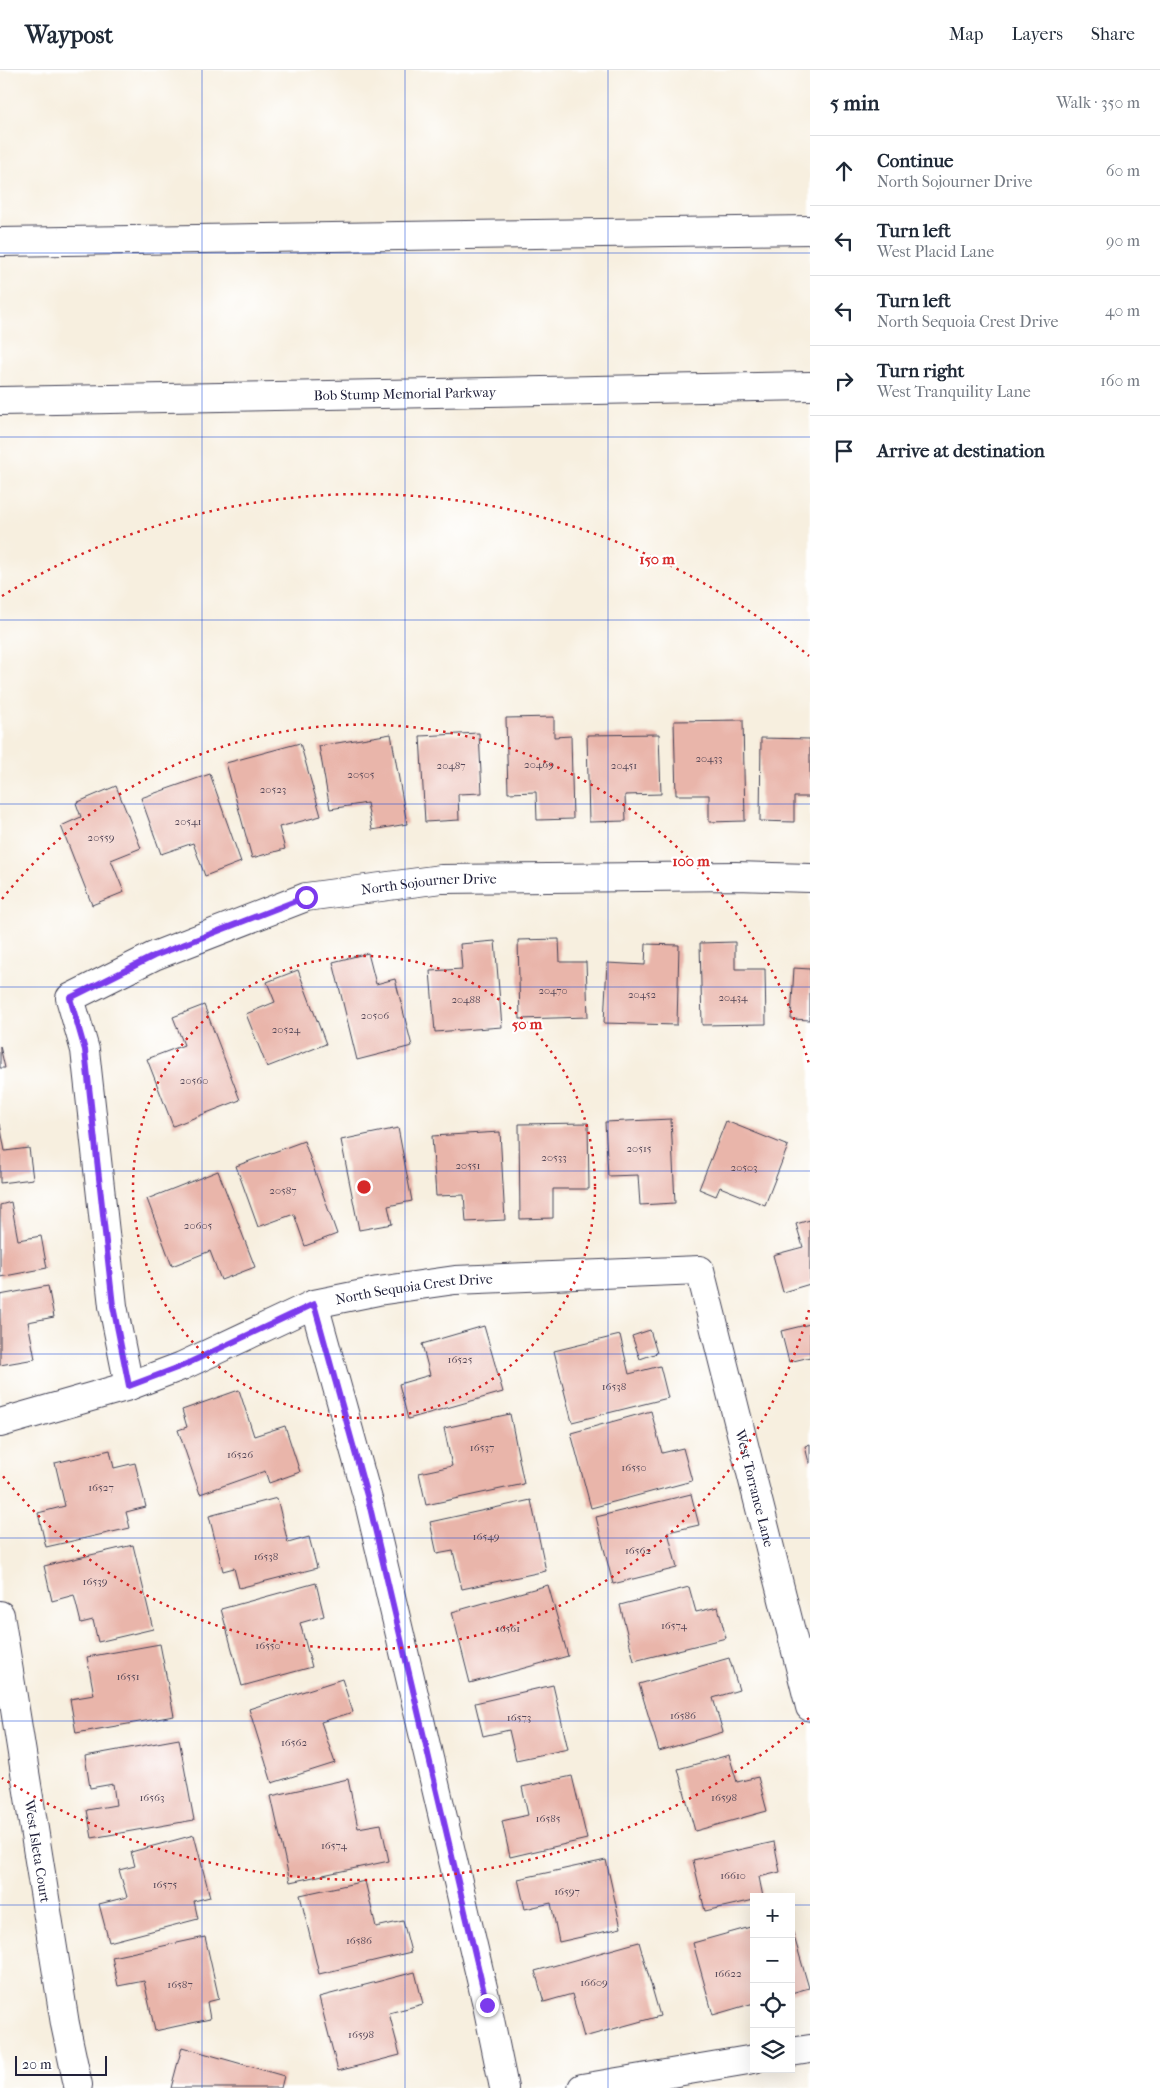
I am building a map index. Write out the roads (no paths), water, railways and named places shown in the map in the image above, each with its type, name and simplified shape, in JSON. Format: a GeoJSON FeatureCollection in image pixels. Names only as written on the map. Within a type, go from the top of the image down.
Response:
{"type":"FeatureCollection","features":[{"type":"Feature","properties":{"kind":"main road"},"geometry":{"type":"LineString","coordinates":[[0,242],[810,230]]}},
{"type":"Feature","properties":{"kind":"main road","name":"Bob Stump Memorial Parkway"},"geometry":{"type":"LineString","coordinates":[[0,401],[810,386]]}},
{"type":"Feature","properties":{"kind":"main road","name":"North Sojourner Drive"},"geometry":{"type":"LineString","coordinates":[[129,1386],[113,1306],[85,1050],[70,998],[154,956],[306,897],[441,880],[736,876],[810,878]]}},
{"type":"Feature","properties":{"kind":"main road","name":"North Sequoia Crest Drive"},"geometry":{"type":"LineString","coordinates":[[0,1423],[129,1386],[182,1366],[314,1304],[455,1280],[700,1270]]}},
{"type":"Feature","properties":{"kind":"main road","name":"West Torrance Lane"},"geometry":{"type":"LineString","coordinates":[[700,1270],[810,1707]]}},
{"type":"Feature","properties":{"kind":"main road"},"geometry":{"type":"LineString","coordinates":[[314,1304],[369,1503],[487,2005],[504,2088]]}},
{"type":"Feature","properties":{"kind":"main road","name":"West Isleta Court"},"geometry":{"type":"LineString","coordinates":[[0,1615],[65,2024],[78,2086]]}},
{"type":"Feature","properties":{"kind":"main road"},"geometry":{"type":"LineString","coordinates":[[795,2051],[810,2049]]}},
{"type":"Feature","properties":{"kind":"main road"},"geometry":{"type":"LineString","coordinates":[[582,2088],[750,2060]]}}]}
